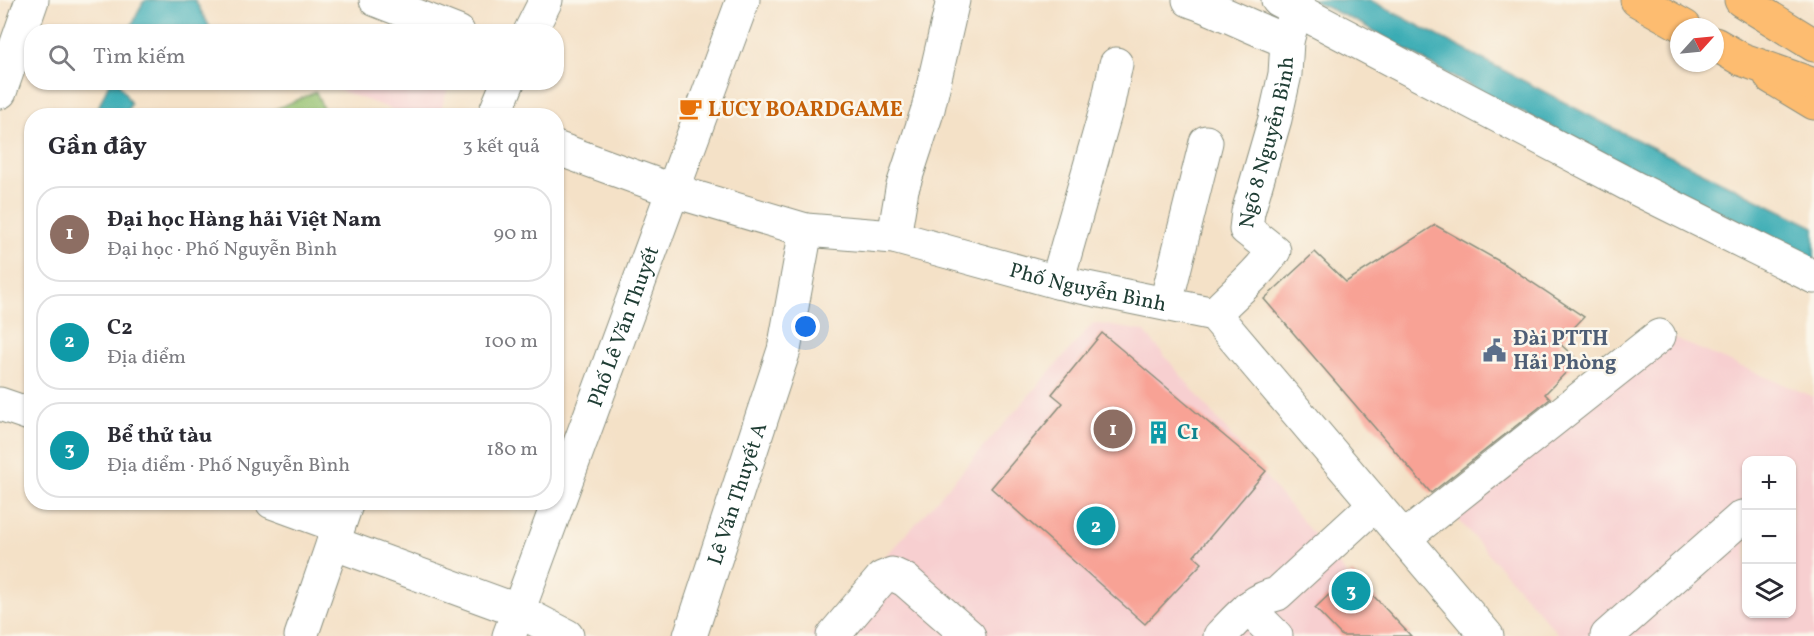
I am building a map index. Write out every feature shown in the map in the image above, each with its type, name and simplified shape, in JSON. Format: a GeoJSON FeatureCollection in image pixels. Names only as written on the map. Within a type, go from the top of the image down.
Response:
{"type":"FeatureCollection","features":[{"type":"Feature","properties":{"kind":"main road"},"geometry":{"type":"LineString","coordinates":[[1637,0],[1670,19]]}},
{"type":"Feature","properties":{"kind":"main road"},"geometry":{"type":"LineString","coordinates":[[1741,0],[1814,31]]}},
{"type":"Feature","properties":{"kind":"main road"},"geometry":{"type":"LineString","coordinates":[[1741,0],[1814,45]]}},
{"type":"Feature","properties":{"kind":"main road"},"geometry":{"type":"LineString","coordinates":[[1728,52],[1814,85]]}},
{"type":"Feature","properties":{"kind":"main road"},"geometry":{"type":"LineString","coordinates":[[1728,52],[1814,103]]}},
{"type":"Feature","properties":{"kind":"street"},"geometry":{"type":"LineString","coordinates":[[0,92],[32,0]]}},
{"type":"Feature","properties":{"kind":"street"},"geometry":{"type":"LineString","coordinates":[[376,0],[438,24]]}},
{"type":"Feature","properties":{"kind":"street"},"geometry":{"type":"LineString","coordinates":[[535,24],[546,0]]}},
{"type":"Feature","properties":{"kind":"street"},"geometry":{"type":"LineString","coordinates":[[894,237],[902,189],[928,109],[952,0]]}},
{"type":"Feature","properties":{"kind":"street","name":"Ngõ 8 Nguyễn Bình"},"geometry":{"type":"LineString","coordinates":[[1189,0],[1287,41]]}},
{"type":"Feature","properties":{"kind":"street"},"geometry":{"type":"LineString","coordinates":[[1287,5],[1637,189],[1814,276]]}},
{"type":"Feature","properties":{"kind":"street","name":"Ngõ 8 Nguyễn Bình"},"geometry":{"type":"LineString","coordinates":[[1214,314],[1263,267],[1274,251],[1246,229],[1248,212],[1285,74],[1287,5]]}},
{"type":"Feature","properties":{"kind":"street","name":"Phố Lê Văn Thuyết"},"geometry":{"type":"LineString","coordinates":[[564,488],[739,8]]}},
{"type":"Feature","properties":{"kind":"street"},"geometry":{"type":"LineString","coordinates":[[1057,282],[1108,103],[1116,64]]}},
{"type":"Feature","properties":{"kind":"street"},"geometry":{"type":"LineString","coordinates":[[497,108],[505,90]]}},
{"type":"Feature","properties":{"kind":"street"},"geometry":{"type":"LineString","coordinates":[[1166,303],[1206,142]]}},
{"type":"Feature","properties":{"kind":"street","name":"Phố Nguyễn Bình"},"geometry":{"type":"LineString","coordinates":[[564,151],[674,191],[806,230],[894,237],[1057,282],[1214,314]]}},
{"type":"Feature","properties":{"kind":"street","name":"Lê Văn Thuyết A"},"geometry":{"type":"LineString","coordinates":[[690,636],[784,350],[806,230]]}},
{"type":"Feature","properties":{"kind":"street"},"geometry":{"type":"LineString","coordinates":[[1214,314],[1487,636]]}},
{"type":"Feature","properties":{"kind":"street"},"geometry":{"type":"LineString","coordinates":[[1404,538],[1659,336]]}},
{"type":"Feature","properties":{"kind":"street"},"geometry":{"type":"LineString","coordinates":[[0,404],[24,412]]}},
{"type":"Feature","properties":{"kind":"street"},"geometry":{"type":"LineString","coordinates":[[1220,636],[1260,626],[1274,608],[1277,594],[1375,504]]}},
{"type":"Feature","properties":{"kind":"street"},"geometry":{"type":"LineString","coordinates":[[296,510],[339,524],[514,623],[567,636]]}},
{"type":"Feature","properties":{"kind":"street","name":"Phố Lê Văn Thuyết"},"geometry":{"type":"LineString","coordinates":[[514,623],[556,510]]}},
{"type":"Feature","properties":{"kind":"street"},"geometry":{"type":"LineString","coordinates":[[1607,636],[1742,517]]}},
{"type":"Feature","properties":{"kind":"street"},"geometry":{"type":"LineString","coordinates":[[301,636],[339,524]]}},
{"type":"Feature","properties":{"kind":"street"},"geometry":{"type":"LineString","coordinates":[[833,636],[882,578],[892,574],[905,580],[969,636]]}},
{"type":"Feature","properties":{"kind":"shaded area"},"geometry":{"type":"Polygon","coordinates":[[[338,90],[447,90],[441,108],[389,108],[338,90]]]}},
{"type":"Feature","properties":{"kind":"shaded area"},"geometry":{"type":"Polygon","coordinates":[[[1093,323],[1144,331],[1398,636],[810,636],[913,527],[1093,323]]]}},
{"type":"Feature","properties":{"kind":"shaded area"},"geometry":{"type":"Polygon","coordinates":[[[1666,335],[1814,397],[1814,636],[1560,636],[1456,517],[1666,335]]]}},
{"type":"Feature","properties":{"kind":"green space"},"geometry":{"type":"Polygon","coordinates":[[[316,92],[323,108],[278,108],[316,92]]]}},
{"type":"Feature","properties":{"kind":"water"},"geometry":{"type":"Polygon","coordinates":[[[147,0],[195,0],[208,24],[132,24],[143,2],[147,0]]]}},
{"type":"Feature","properties":{"kind":"water"},"geometry":{"type":"Polygon","coordinates":[[[1311,0],[1370,0],[1613,128],[1814,227],[1814,260],[1455,78],[1360,23],[1311,0]]]}},
{"type":"Feature","properties":{"kind":"water"},"geometry":{"type":"Polygon","coordinates":[[[106,90],[123,90],[131,104],[129,108],[98,108],[106,90]]]}},
{"type":"Feature","properties":{"kind":"building","name":"Đài PTTH Hải Phòng"},"geometry":{"type":"Polygon","coordinates":[[[1435,225],[1506,265],[1584,317],[1559,343],[1578,360],[1545,394],[1550,399],[1431,493],[1264,299],[1315,252],[1346,282],[1435,225]]]}},
{"type":"Feature","properties":{"kind":"building"},"geometry":{"type":"Polygon","coordinates":[[[1102,333],[1266,471],[1194,556],[1202,563],[1145,624],[991,488],[1063,403],[1052,394],[1102,333]]]}},
{"type":"Feature","properties":{"kind":"building"},"geometry":{"type":"Polygon","coordinates":[[[1352,573],[1411,636],[1342,636],[1315,608],[1352,573]]]}},
{"type":"Feature","properties":{"kind":"place","name":"LUCY BOARDGAME"},"geometry":{"type":"Point","coordinates":[690,109]}},
{"type":"Feature","properties":{"kind":"place","name":"Đài PTTH Hải Phòng"},"geometry":{"type":"Point","coordinates":[1495,350]}},
{"type":"Feature","properties":{"kind":"place","name":"Đại học Hàng hải Việt Nam"},"geometry":{"type":"Point","coordinates":[1113,429]}},
{"type":"Feature","properties":{"kind":"place","name":"C1"},"geometry":{"type":"Point","coordinates":[1159,432]}},
{"type":"Feature","properties":{"kind":"place","name":"C2"},"geometry":{"type":"Point","coordinates":[1096,526]}},
{"type":"Feature","properties":{"kind":"place","name":"Bể thử tàu"},"geometry":{"type":"Point","coordinates":[1351,591]}}]}
